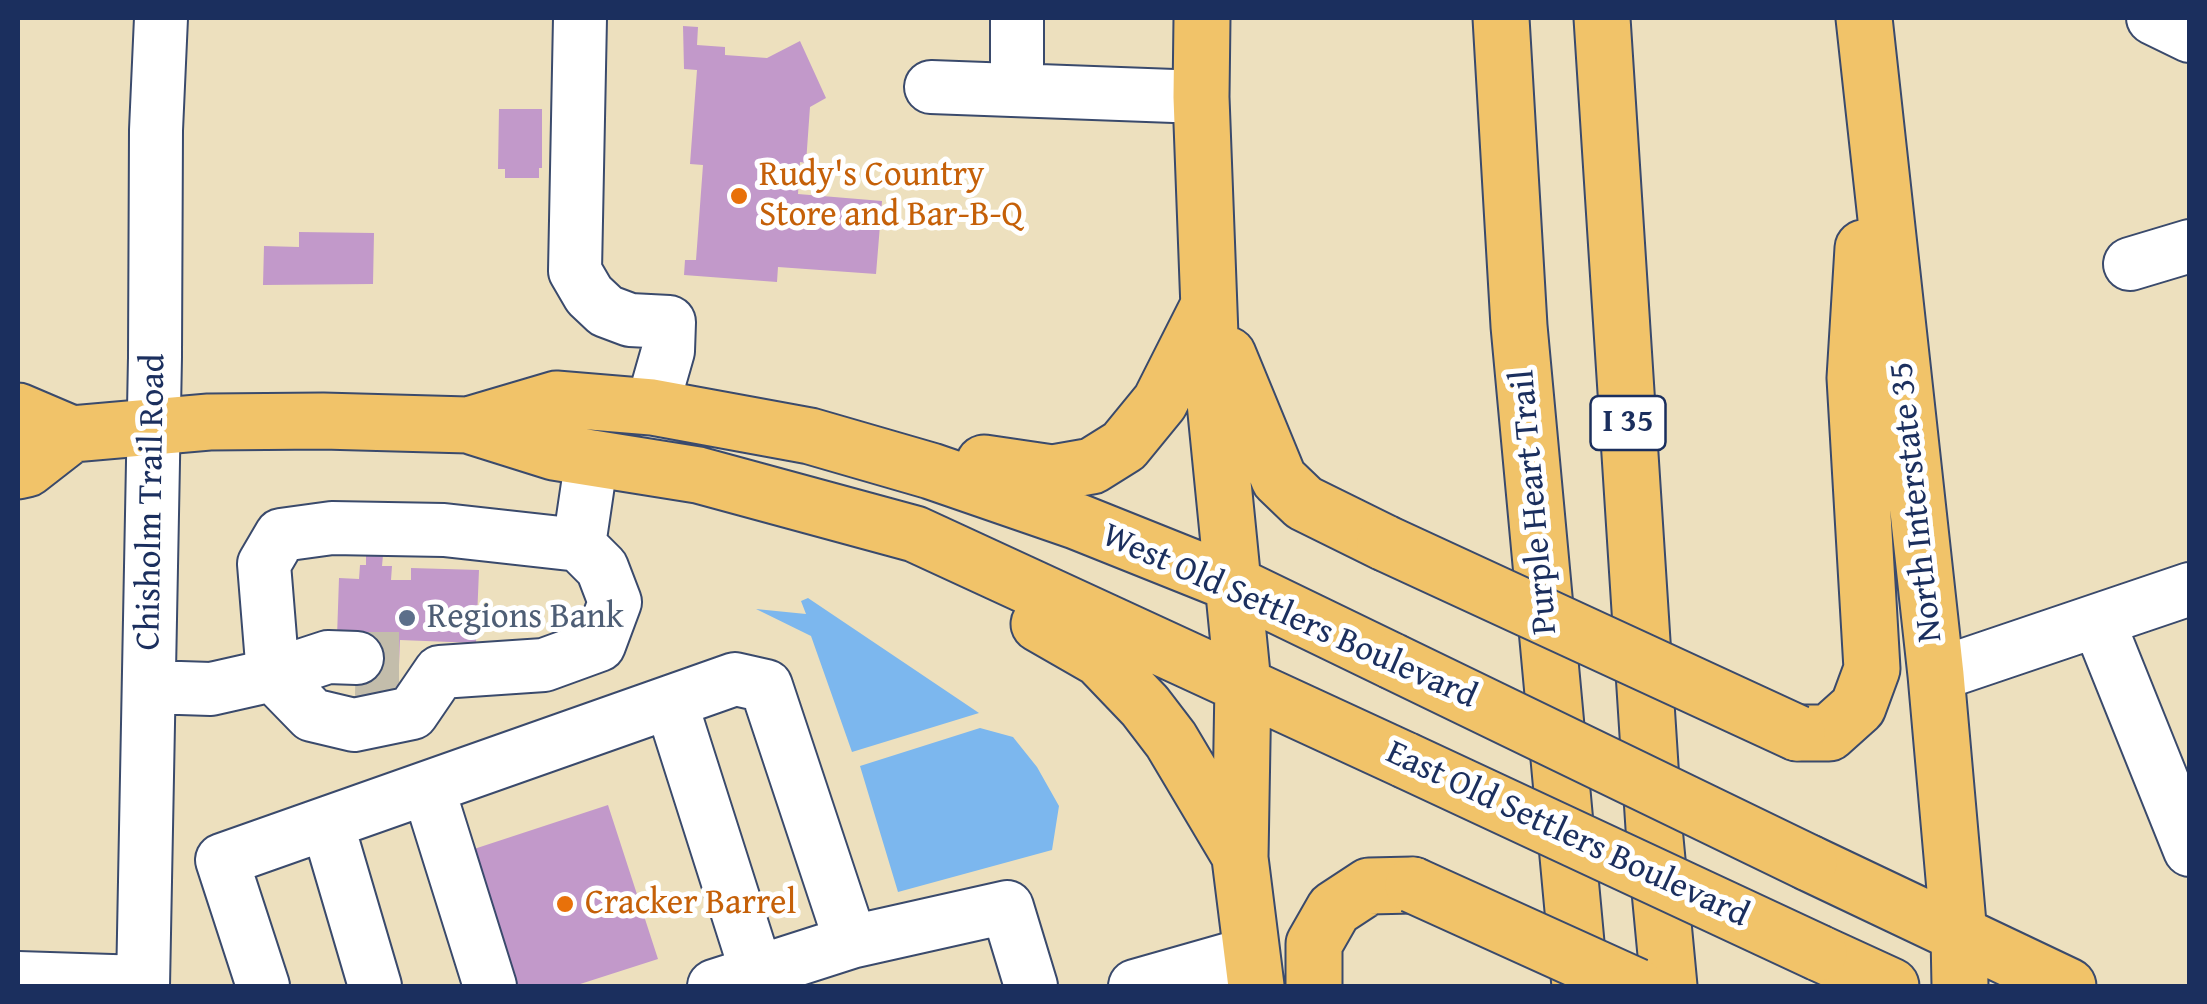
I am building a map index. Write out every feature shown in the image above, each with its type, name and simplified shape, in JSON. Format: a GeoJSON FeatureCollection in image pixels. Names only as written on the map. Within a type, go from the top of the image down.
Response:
{"type":"FeatureCollection","features":[{"type":"Feature","properties":{"kind":"main road"},"geometry":{"type":"LineString","coordinates":[[1202,18],[1200,97],[1208,306],[1243,684],[1240,858],[1253,970]]}},
{"type":"Feature","properties":{"kind":"main road","name":"Purple Heart Trail"},"geometry":{"type":"LineString","coordinates":[[1501,18],[1529,446],[1580,986]]}},
{"type":"Feature","properties":{"kind":"main road","name":"I 35"},"geometry":{"type":"LineString","coordinates":[[1602,18],[1654,828],[1668,986]]}},
{"type":"Feature","properties":{"kind":"main road","name":"North Interstate 35"},"geometry":{"type":"LineString","coordinates":[[1864,18],[1936,675],[1960,961]]}},
{"type":"Feature","properties":{"kind":"main road"},"geometry":{"type":"LineString","coordinates":[[1208,306],[1279,479],[1304,503],[1797,733],[1829,733],[1858,706],[1872,669],[1855,378],[1874,102]]}},
{"type":"Feature","properties":{"kind":"main road"},"geometry":{"type":"LineString","coordinates":[[810,436],[1052,474],[1092,466],[1124,446],[1160,402],[1208,306]]}},
{"type":"Feature","properties":{"kind":"main road","name":"West Old Settlers Boulevard"},"geometry":{"type":"LineString","coordinates":[[468,425],[556,399],[652,407],[810,436],[932,471],[1076,520],[1231,583],[1809,863],[1960,961]]}},
{"type":"Feature","properties":{"kind":"main road","name":"West Old Settlers Boulevard"},"geometry":{"type":"LineString","coordinates":[[18,411],[72,434],[154,426],[323,421],[468,425],[554,452],[698,474],[915,534]]}},
{"type":"Feature","properties":{"kind":"main road"},"geometry":{"type":"LineString","coordinates":[[18,471],[27,470],[72,434]]}},
{"type":"Feature","properties":{"kind":"main road"},"geometry":{"type":"LineString","coordinates":[[1529,446],[1548,986]]}},
{"type":"Feature","properties":{"kind":"main road"},"geometry":{"type":"LineString","coordinates":[[915,534],[1014,610],[1100,659],[1145,706],[1170,740],[1240,858]]}},
{"type":"Feature","properties":{"kind":"main road","name":"East Old Settlers Boulevard"},"geometry":{"type":"LineString","coordinates":[[915,534],[1891,986]]}},
{"type":"Feature","properties":{"kind":"main road"},"geometry":{"type":"LineString","coordinates":[[1654,828],[1708,986]]}},
{"type":"Feature","properties":{"kind":"main road"},"geometry":{"type":"LineString","coordinates":[[1314,986],[1314,944],[1334,909],[1370,886],[1413,885],[1636,986]]}},
{"type":"Feature","properties":{"kind":"main road"},"geometry":{"type":"LineString","coordinates":[[1960,961],[2068,986]]}},
{"type":"Feature","properties":{"kind":"street","name":"Chisholm Trail Road"},"geometry":{"type":"LineString","coordinates":[[143,984],[161,18]]}},
{"type":"Feature","properties":{"kind":"street"},"geometry":{"type":"LineString","coordinates":[[580,18],[575,272],[588,295],[606,310],[630,320],[669,322],[668,351],[652,407]]}},
{"type":"Feature","properties":{"kind":"street"},"geometry":{"type":"LineString","coordinates":[[1016,18],[1017,90]]}},
{"type":"Feature","properties":{"kind":"street"},"geometry":{"type":"LineString","coordinates":[[2153,18],[2190,36]]}},
{"type":"Feature","properties":{"kind":"street"},"geometry":{"type":"LineString","coordinates":[[931,87],[1200,97]]}},
{"type":"Feature","properties":{"kind":"street"},"geometry":{"type":"LineString","coordinates":[[2130,264],[2190,246]]}},
{"type":"Feature","properties":{"kind":"street"},"geometry":{"type":"LineString","coordinates":[[579,546],[592,457]]}},
{"type":"Feature","properties":{"kind":"street"},"geometry":{"type":"LineString","coordinates":[[148,687],[212,689],[273,676],[386,676],[544,665],[599,645],[614,602],[602,568],[579,546],[444,530],[332,528],[281,535],[264,564],[273,676],[312,715],[354,725],[412,714],[386,676]]}},
{"type":"Feature","properties":{"kind":"street"},"geometry":{"type":"LineString","coordinates":[[1936,675],[2190,589]]}},
{"type":"Feature","properties":{"kind":"street"},"geometry":{"type":"LineString","coordinates":[[2098,621],[2190,850]]}},
{"type":"Feature","properties":{"kind":"street"},"geometry":{"type":"LineString","coordinates":[[145,859],[222,860],[736,680],[766,686],[851,942]]}},
{"type":"Feature","properties":{"kind":"street"},"geometry":{"type":"LineString","coordinates":[[671,703],[736,980],[851,942],[1007,907],[1031,986]]}},
{"type":"Feature","properties":{"kind":"street"},"geometry":{"type":"LineString","coordinates":[[428,788],[490,986]]}},
{"type":"Feature","properties":{"kind":"street"},"geometry":{"type":"LineString","coordinates":[[327,824],[375,986]]}},
{"type":"Feature","properties":{"kind":"street"},"geometry":{"type":"LineString","coordinates":[[222,860],[263,986]]}},
{"type":"Feature","properties":{"kind":"street"},"geometry":{"type":"LineString","coordinates":[[1135,986],[1253,970]]}},
{"type":"Feature","properties":{"kind":"street"},"geometry":{"type":"LineString","coordinates":[[18,978],[143,984]]}},
{"type":"Feature","properties":{"kind":"water"},"geometry":{"type":"Polygon","coordinates":[[[808,598],[979,713],[852,752],[811,636],[756,609],[806,614],[801,601],[808,598]]]}},
{"type":"Feature","properties":{"kind":"water"},"geometry":{"type":"Polygon","coordinates":[[[980,728],[1013,737],[1037,767],[1059,806],[1052,850],[898,892],[860,766],[980,728]]]}},
{"type":"Feature","properties":{"kind":"building"},"geometry":{"type":"Polygon","coordinates":[[[683,26],[698,27],[697,45],[725,47],[725,55],[767,58],[800,41],[826,98],[810,107],[806,163],[800,162],[798,194],[882,201],[876,274],[778,267],[777,282],[684,275],[685,260],[696,260],[703,165],[690,164],[697,70],[684,69],[683,26]]]}},
{"type":"Feature","properties":{"kind":"building"},"geometry":{"type":"Polygon","coordinates":[[[499,109],[542,109],[539,178],[505,178],[505,169],[498,169],[499,109]]]}},
{"type":"Feature","properties":{"kind":"building"},"geometry":{"type":"Polygon","coordinates":[[[299,232],[374,233],[373,284],[263,285],[264,246],[299,247],[299,232]]]}},
{"type":"Feature","properties":{"kind":"building","name":"Regions Bank"},"geometry":{"type":"Polygon","coordinates":[[[366,555],[383,555],[382,566],[392,566],[391,580],[411,580],[411,568],[479,570],[476,643],[400,640],[397,715],[355,713],[358,639],[337,637],[339,578],[359,579],[366,555]]]}},
{"type":"Feature","properties":{"kind":"building","name":"Cracker Barrel"},"geometry":{"type":"Polygon","coordinates":[[[608,805],[658,959],[574,986],[517,986],[471,850],[608,805]]]}},
{"type":"Feature","properties":{"kind":"tunnel"},"geometry":{"type":"LineString","coordinates":[[357,658],[399,658]]}},
{"type":"Feature","properties":{"kind":"tunnel"},"geometry":{"type":"LineString","coordinates":[[355,695],[397,696]]}},
{"type":"Feature","properties":{"kind":"place","name":"Rudy's Country Store and Bar-B-Q"},"geometry":{"type":"Point","coordinates":[739,196]}},
{"type":"Feature","properties":{"kind":"place","name":"Regions Bank"},"geometry":{"type":"Point","coordinates":[407,618]}},
{"type":"Feature","properties":{"kind":"place","name":"Cracker Barrel"},"geometry":{"type":"Point","coordinates":[565,904]}}]}
